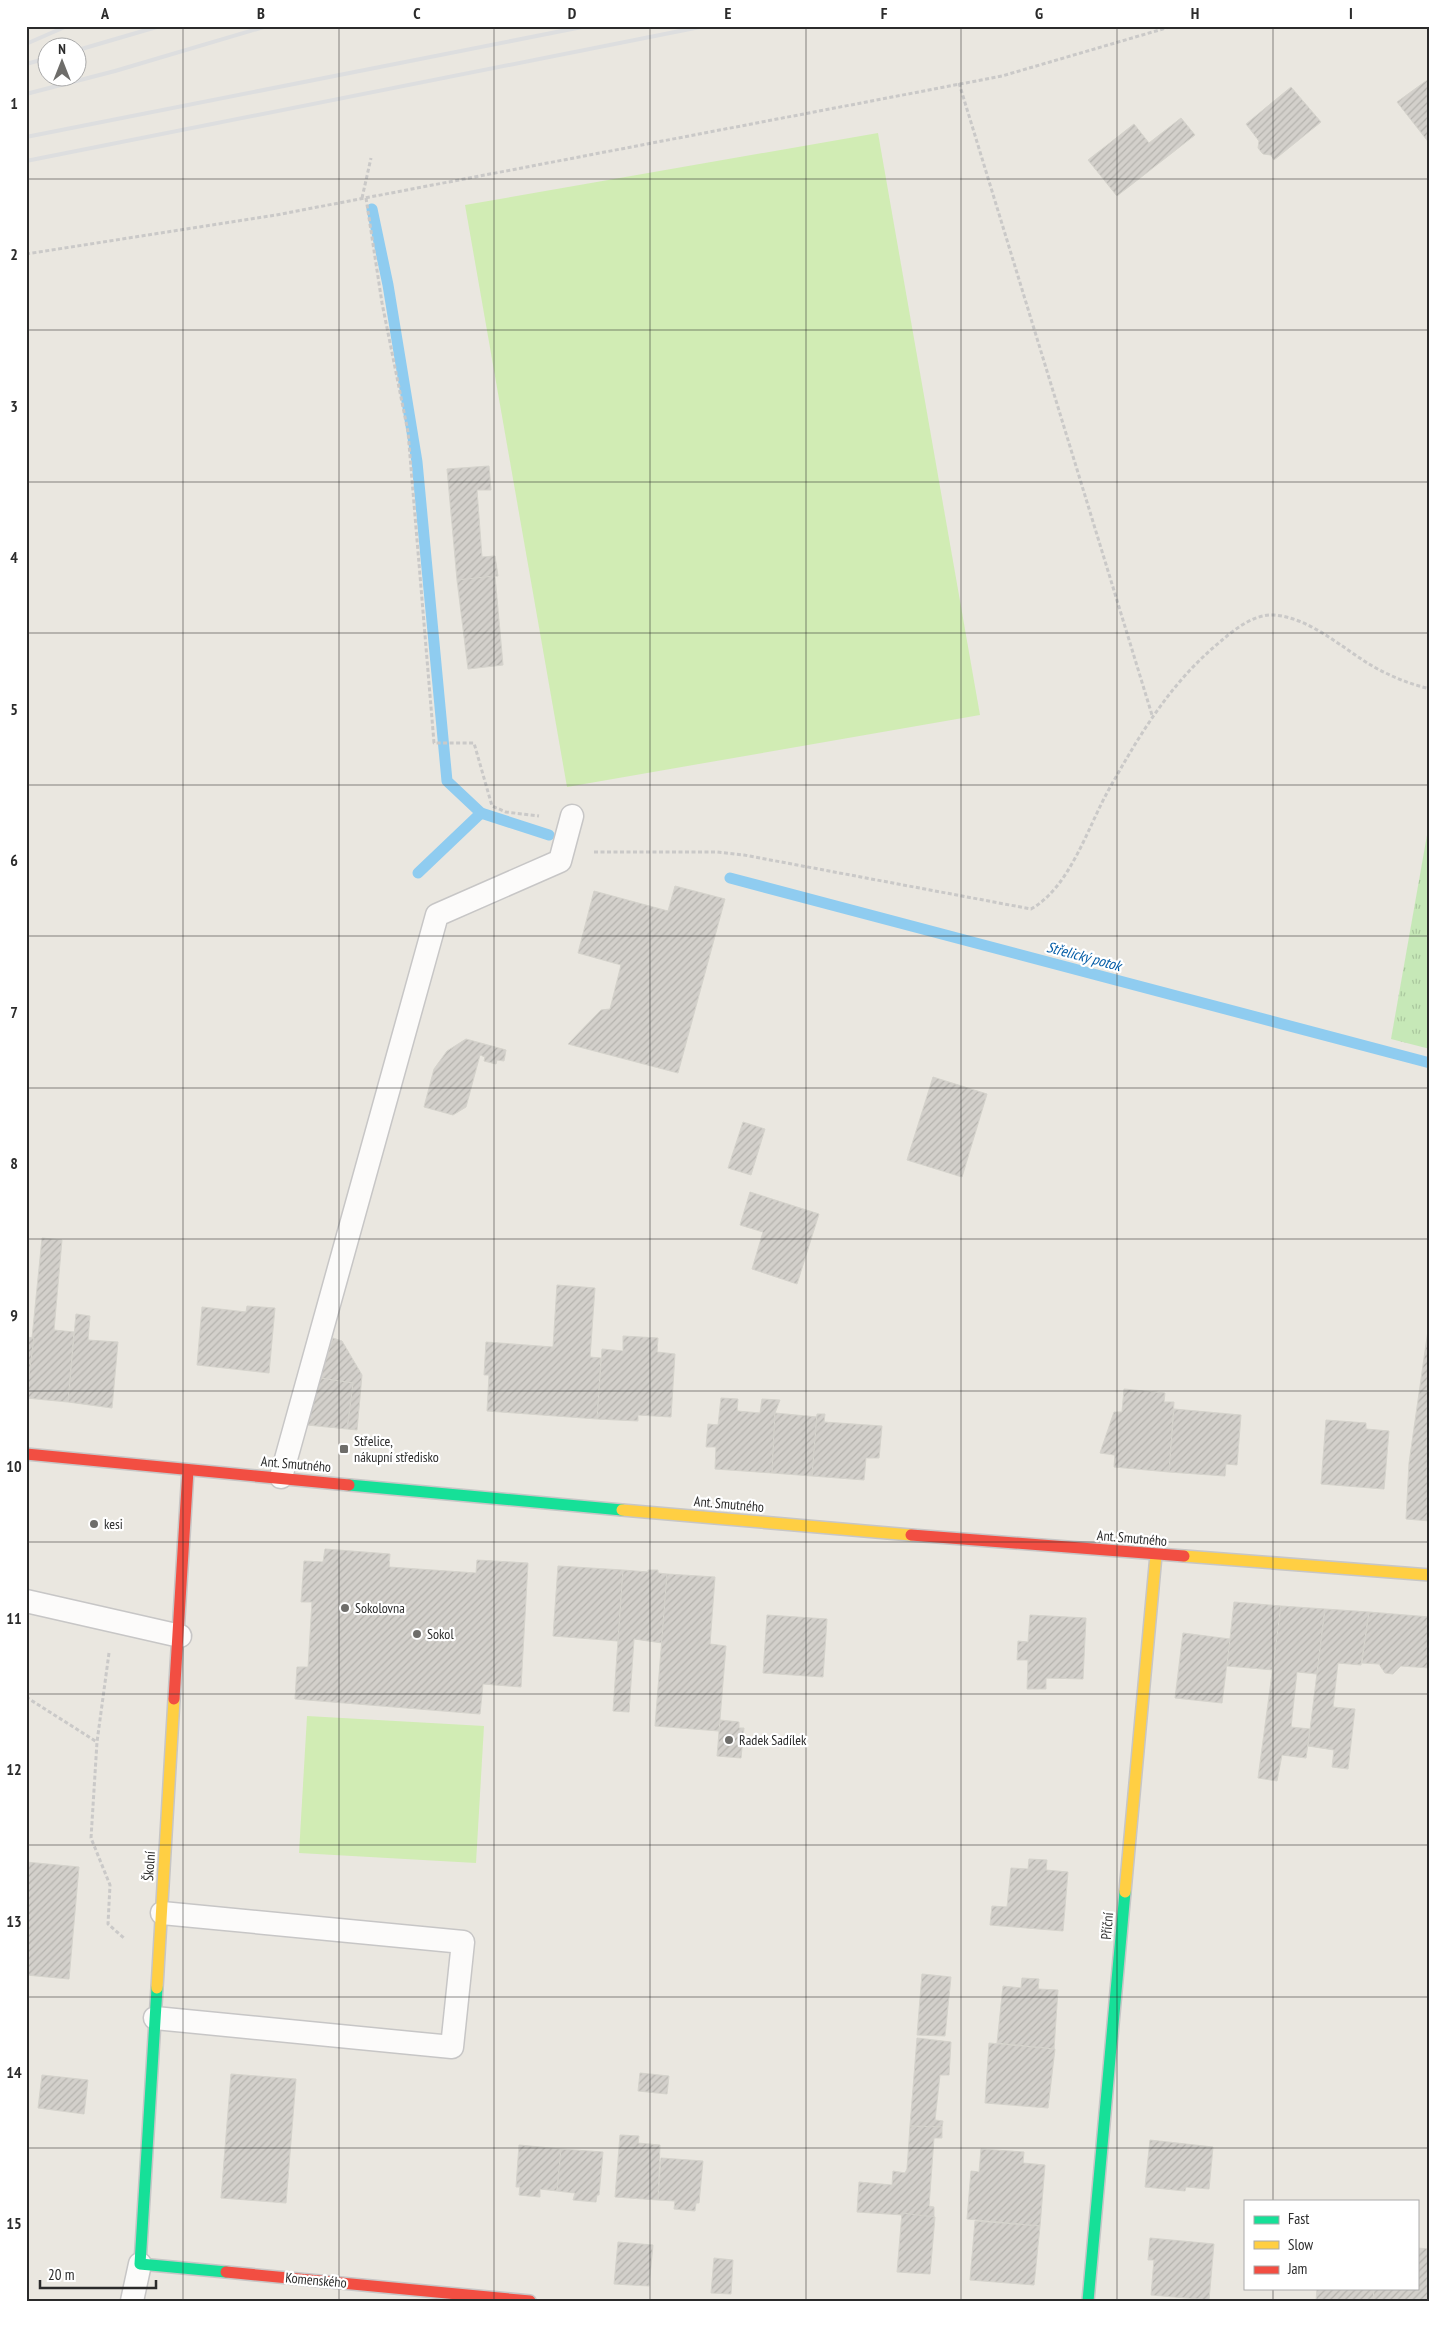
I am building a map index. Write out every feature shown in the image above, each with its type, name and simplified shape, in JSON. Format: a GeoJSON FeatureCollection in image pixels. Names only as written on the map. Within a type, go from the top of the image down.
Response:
{"type":"FeatureCollection","features":[{"type":"Feature","properties":{"kind":"street","name":"Ant. Smutného"},"geometry":{"type":"LineString","coordinates":[[26,1454],[698,1517],[1156,1555],[1430,1575]]}},
{"type":"Feature","properties":{"kind":"street","name":"Školní"},"geometry":{"type":"LineString","coordinates":[[140,2264],[180,1636],[188,1470]]}},
{"type":"Feature","properties":{"kind":"street","name":"Příční"},"geometry":{"type":"LineString","coordinates":[[1088,2301],[1156,1555]]}},
{"type":"Feature","properties":{"kind":"street","name":"Komenského"},"geometry":{"type":"LineString","coordinates":[[140,2264],[530,2301]]}},
{"type":"Feature","properties":{"kind":"lane"},"geometry":{"type":"LineString","coordinates":[[281,1477],[437,914],[560,861],[571,818]]}},
{"type":"Feature","properties":{"kind":"lane"},"geometry":{"type":"LineString","coordinates":[[26,1601],[180,1636]]}},
{"type":"Feature","properties":{"kind":"lane"},"geometry":{"type":"LineString","coordinates":[[155,2018],[452,2047],[463,1942],[162,1913]]}},
{"type":"Feature","properties":{"kind":"lane"},"geometry":{"type":"LineString","coordinates":[[132,2301],[140,2264]]}},
{"type":"Feature","properties":{"kind":"path"},"geometry":{"type":"LineString","coordinates":[[26,254],[276,215],[1002,76],[1173,26]]}},
{"type":"Feature","properties":{"kind":"path"},"geometry":{"type":"LineString","coordinates":[[959,83],[1152,716]]}},
{"type":"Feature","properties":{"kind":"path"},"geometry":{"type":"LineString","coordinates":[[371,158],[364,198],[382,303],[408,432],[434,743],[474,743],[492,806],[506,812],[571,818]]}},
{"type":"Feature","properties":{"kind":"path"},"geometry":{"type":"LineString","coordinates":[[564,848],[589,852],[660,851],[744,855],[1031,909],[1041,904],[1060,883],[1152,716],[1200,659],[1238,627],[1260,617],[1272,615],[1308,626],[1374,667],[1409,684],[1430,689]]}},
{"type":"Feature","properties":{"kind":"path"},"geometry":{"type":"LineString","coordinates":[[91,1838],[97,1742],[113,1620]]}},
{"type":"Feature","properties":{"kind":"path"},"geometry":{"type":"LineString","coordinates":[[26,1697],[97,1742]]}},
{"type":"Feature","properties":{"kind":"green space"},"geometry":{"type":"Polygon","coordinates":[[[878,133],[980,715],[567,787],[465,205],[878,133]]]}},
{"type":"Feature","properties":{"kind":"green space"},"geometry":{"type":"Polygon","coordinates":[[[1430,818],[1430,1049],[1391,1039],[1430,818]]]}},
{"type":"Feature","properties":{"kind":"green space"},"geometry":{"type":"Polygon","coordinates":[[[307,1716],[484,1726],[476,1863],[299,1853],[307,1716]]]}},
{"type":"Feature","properties":{"kind":"building"},"geometry":{"type":"Polygon","coordinates":[[[1430,78],[1430,144],[1397,102],[1430,78]]]}},
{"type":"Feature","properties":{"kind":"building"},"geometry":{"type":"Polygon","coordinates":[[[1291,87],[1321,122],[1274,160],[1271,155],[1263,154],[1258,148],[1259,141],[1246,124],[1291,87]]]}},
{"type":"Feature","properties":{"kind":"building"},"geometry":{"type":"Polygon","coordinates":[[[1181,118],[1195,135],[1117,196],[1088,160],[1134,124],[1149,143],[1181,118]]]}},
{"type":"Feature","properties":{"kind":"building"},"geometry":{"type":"Polygon","coordinates":[[[489,466],[491,490],[477,490],[482,557],[495,556],[498,576],[457,580],[447,469],[489,466]]]}},
{"type":"Feature","properties":{"kind":"building"},"geometry":{"type":"Polygon","coordinates":[[[495,576],[503,665],[468,669],[457,580],[495,576]]]}},
{"type":"Feature","properties":{"kind":"building"},"geometry":{"type":"Polygon","coordinates":[[[675,886],[725,899],[678,1073],[568,1044],[601,1010],[610,1009],[621,965],[578,953],[594,891],[668,911],[675,886]]]}},
{"type":"Feature","properties":{"kind":"building"},"geometry":{"type":"Polygon","coordinates":[[[466,1039],[506,1050],[504,1061],[497,1060],[496,1064],[484,1061],[485,1057],[480,1055],[466,1107],[453,1115],[424,1107],[434,1069],[447,1051],[466,1039]]]}},
{"type":"Feature","properties":{"kind":"building"},"geometry":{"type":"Polygon","coordinates":[[[933,1077],[987,1094],[962,1177],[907,1160],[933,1077]]]}},
{"type":"Feature","properties":{"kind":"building"},"geometry":{"type":"Polygon","coordinates":[[[743,1122],[765,1129],[751,1175],[728,1168],[743,1122]]]}},
{"type":"Feature","properties":{"kind":"building"},"geometry":{"type":"Polygon","coordinates":[[[750,1192],[819,1214],[797,1284],[752,1269],[763,1232],[740,1225],[750,1192]]]}},
{"type":"Feature","properties":{"kind":"building"},"geometry":{"type":"Polygon","coordinates":[[[42,1238],[62,1240],[54,1330],[74,1332],[68,1402],[26,1398],[42,1238]]]}},
{"type":"Feature","properties":{"kind":"building"},"geometry":{"type":"Polygon","coordinates":[[[557,1285],[595,1288],[590,1357],[601,1358],[597,1419],[487,1411],[489,1375],[484,1375],[486,1342],[553,1347],[557,1285]]]}},
{"type":"Feature","properties":{"kind":"building"},"geometry":{"type":"Polygon","coordinates":[[[247,1306],[275,1308],[269,1373],[197,1365],[202,1307],[246,1312],[247,1306]]]}},
{"type":"Feature","properties":{"kind":"building"},"geometry":{"type":"Polygon","coordinates":[[[76,1314],[90,1316],[88,1340],[118,1342],[112,1408],[68,1402],[76,1314]]]}},
{"type":"Feature","properties":{"kind":"building"},"geometry":{"type":"Polygon","coordinates":[[[1430,1316],[1430,1521],[1406,1519],[1409,1463],[1430,1316]]]}},
{"type":"Feature","properties":{"kind":"building"},"geometry":{"type":"Polygon","coordinates":[[[623,1336],[658,1338],[657,1352],[675,1354],[671,1417],[638,1415],[638,1421],[597,1419],[602,1349],[623,1351],[623,1336]]]}},
{"type":"Feature","properties":{"kind":"building"},"geometry":{"type":"Polygon","coordinates":[[[26,1337],[34,1338],[26,1398],[26,1337]]]}},
{"type":"Feature","properties":{"kind":"building"},"geometry":{"type":"Polygon","coordinates":[[[333,1338],[342,1341],[362,1375],[357,1430],[347,1429],[353,1383],[320,1378],[333,1338]]]}},
{"type":"Feature","properties":{"kind":"building"},"geometry":{"type":"Polygon","coordinates":[[[320,1378],[353,1383],[347,1429],[307,1425],[320,1378]]]}},
{"type":"Feature","properties":{"kind":"building"},"geometry":{"type":"Polygon","coordinates":[[[1124,1389],[1165,1393],[1164,1402],[1174,1402],[1169,1472],[1114,1467],[1115,1455],[1100,1453],[1114,1412],[1122,1412],[1124,1389]]]}},
{"type":"Feature","properties":{"kind":"building"},"geometry":{"type":"Polygon","coordinates":[[[721,1398],[738,1399],[737,1411],[760,1413],[762,1399],[780,1400],[775,1413],[772,1473],[715,1469],[716,1447],[706,1447],[708,1424],[718,1425],[721,1398]]]}},
{"type":"Feature","properties":{"kind":"building"},"geometry":{"type":"Polygon","coordinates":[[[1174,1409],[1241,1415],[1237,1465],[1226,1464],[1225,1476],[1169,1472],[1174,1409]]]}},
{"type":"Feature","properties":{"kind":"building"},"geometry":{"type":"Polygon","coordinates":[[[775,1413],[817,1417],[812,1476],[772,1473],[775,1413]]]}},
{"type":"Feature","properties":{"kind":"building"},"geometry":{"type":"Polygon","coordinates":[[[817,1414],[825,1414],[824,1422],[882,1426],[879,1458],[866,1458],[864,1480],[812,1476],[817,1414]]]}},
{"type":"Feature","properties":{"kind":"building"},"geometry":{"type":"Polygon","coordinates":[[[1326,1420],[1366,1423],[1366,1429],[1389,1431],[1384,1489],[1321,1484],[1326,1420]]]}},
{"type":"Feature","properties":{"kind":"building","name":"Sokol"},"geometry":{"type":"Polygon","coordinates":[[[325,1549],[390,1554],[389,1567],[476,1573],[477,1560],[528,1563],[521,1687],[483,1684],[480,1714],[295,1699],[297,1667],[308,1667],[312,1602],[301,1602],[304,1561],[323,1562],[325,1549]]]}},
{"type":"Feature","properties":{"kind":"building"},"geometry":{"type":"Polygon","coordinates":[[[558,1566],[623,1570],[618,1641],[553,1636],[558,1566]]]}},
{"type":"Feature","properties":{"kind":"building"},"geometry":{"type":"Polygon","coordinates":[[[623,1570],[648,1572],[648,1570],[658,1570],[658,1573],[667,1574],[662,1643],[634,1639],[629,1712],[613,1711],[623,1570]]]}},
{"type":"Feature","properties":{"kind":"building"},"geometry":{"type":"Polygon","coordinates":[[[667,1574],[715,1577],[710,1644],[726,1646],[719,1731],[655,1726],[667,1574]]]}},
{"type":"Feature","properties":{"kind":"building"},"geometry":{"type":"Polygon","coordinates":[[[1234,1602],[1281,1606],[1273,1670],[1227,1666],[1234,1602]]]}},
{"type":"Feature","properties":{"kind":"building"},"geometry":{"type":"Polygon","coordinates":[[[1281,1606],[1325,1609],[1317,1674],[1297,1672],[1291,1727],[1310,1729],[1306,1758],[1282,1755],[1277,1781],[1258,1778],[1281,1606]]]}},
{"type":"Feature","properties":{"kind":"building"},"geometry":{"type":"Polygon","coordinates":[[[1325,1609],[1369,1612],[1361,1665],[1338,1663],[1333,1707],[1355,1709],[1348,1769],[1332,1767],[1334,1750],[1308,1746],[1325,1609]]]}},
{"type":"Feature","properties":{"kind":"building"},"geometry":{"type":"Polygon","coordinates":[[[1369,1612],[1430,1617],[1430,1668],[1401,1666],[1393,1674],[1385,1673],[1379,1664],[1362,1663],[1369,1612]]]}},
{"type":"Feature","properties":{"kind":"building"},"geometry":{"type":"Polygon","coordinates":[[[767,1615],[827,1619],[823,1677],[763,1673],[767,1615]]]}},
{"type":"Feature","properties":{"kind":"building"},"geometry":{"type":"Polygon","coordinates":[[[1030,1615],[1086,1618],[1083,1679],[1046,1678],[1046,1689],[1027,1689],[1028,1660],[1017,1660],[1018,1641],[1028,1642],[1030,1615]]]}},
{"type":"Feature","properties":{"kind":"building"},"geometry":{"type":"Polygon","coordinates":[[[1183,1633],[1230,1639],[1222,1703],[1175,1698],[1183,1633]]]}},
{"type":"Feature","properties":{"kind":"building"},"geometry":{"type":"Polygon","coordinates":[[[720,1720],[739,1722],[739,1728],[744,1728],[741,1758],[717,1756],[720,1720]]]}},
{"type":"Feature","properties":{"kind":"building"},"geometry":{"type":"Polygon","coordinates":[[[1029,1859],[1047,1860],[1046,1870],[1068,1872],[1063,1931],[990,1925],[992,1906],[1007,1907],[1011,1868],[1028,1869],[1029,1859]]]}},
{"type":"Feature","properties":{"kind":"building"},"geometry":{"type":"Polygon","coordinates":[[[26,1862],[79,1867],[69,1979],[26,1975],[26,1862]]]}},
{"type":"Feature","properties":{"kind":"building"},"geometry":{"type":"Polygon","coordinates":[[[922,1974],[951,1977],[945,2036],[917,2035],[922,1974]]]}},
{"type":"Feature","properties":{"kind":"building"},"geometry":{"type":"Polygon","coordinates":[[[1022,1978],[1039,1979],[1038,1989],[1058,1990],[1054,2049],[997,2043],[1003,1986],[1021,1988],[1022,1978]]]}},
{"type":"Feature","properties":{"kind":"building"},"geometry":{"type":"Polygon","coordinates":[[[917,2038],[951,2042],[949,2075],[940,2075],[935,2120],[943,2121],[942,2127],[910,2126],[917,2038]]]}},
{"type":"Feature","properties":{"kind":"building"},"geometry":{"type":"Polygon","coordinates":[[[989,2043],[1055,2049],[1048,2108],[985,2103],[989,2043]]]}},
{"type":"Feature","properties":{"kind":"building"},"geometry":{"type":"Polygon","coordinates":[[[640,2073],[669,2076],[667,2094],[638,2091],[640,2073]]]}},
{"type":"Feature","properties":{"kind":"building"},"geometry":{"type":"Polygon","coordinates":[[[231,2074],[296,2079],[286,2203],[221,2198],[231,2074]]]}},
{"type":"Feature","properties":{"kind":"building"},"geometry":{"type":"Polygon","coordinates":[[[42,2075],[88,2080],[84,2114],[38,2108],[42,2075]]]}},
{"type":"Feature","properties":{"kind":"building"},"geometry":{"type":"Polygon","coordinates":[[[910,2126],[942,2127],[942,2138],[934,2138],[929,2206],[934,2207],[934,2217],[857,2212],[859,2182],[892,2185],[893,2171],[905,2173],[907,2169],[910,2126]]]}},
{"type":"Feature","properties":{"kind":"building"},"geometry":{"type":"Polygon","coordinates":[[[620,2135],[639,2136],[638,2143],[660,2145],[658,2200],[615,2197],[620,2135]]]}},
{"type":"Feature","properties":{"kind":"building"},"geometry":{"type":"Polygon","coordinates":[[[1150,2140],[1213,2147],[1209,2189],[1186,2187],[1185,2191],[1145,2187],[1150,2140]]]}},
{"type":"Feature","properties":{"kind":"building"},"geometry":{"type":"Polygon","coordinates":[[[519,2145],[561,2149],[557,2191],[540,2189],[540,2197],[519,2195],[520,2187],[516,2187],[519,2145]]]}},
{"type":"Feature","properties":{"kind":"building"},"geometry":{"type":"Polygon","coordinates":[[[561,2149],[603,2152],[599,2195],[597,2195],[596,2202],[573,2200],[575,2193],[557,2191],[561,2149]]]}},
{"type":"Feature","properties":{"kind":"building"},"geometry":{"type":"Polygon","coordinates":[[[981,2149],[1024,2152],[1023,2163],[1045,2165],[1040,2226],[967,2219],[971,2171],[979,2172],[981,2149]]]}},
{"type":"Feature","properties":{"kind":"building"},"geometry":{"type":"Polygon","coordinates":[[[661,2158],[703,2161],[699,2203],[696,2203],[695,2211],[674,2209],[675,2201],[658,2200],[661,2158]]]}},
{"type":"Feature","properties":{"kind":"building"},"geometry":{"type":"Polygon","coordinates":[[[902,2213],[935,2217],[930,2274],[897,2272],[902,2213]]]}},
{"type":"Feature","properties":{"kind":"building"},"geometry":{"type":"Polygon","coordinates":[[[975,2221],[1040,2226],[1034,2285],[970,2280],[975,2221]]]}},
{"type":"Feature","properties":{"kind":"building"},"geometry":{"type":"Polygon","coordinates":[[[1150,2238],[1214,2244],[1209,2300],[1151,2295],[1154,2260],[1148,2260],[1150,2238]]]}},
{"type":"Feature","properties":{"kind":"building"},"geometry":{"type":"Polygon","coordinates":[[[618,2242],[653,2245],[649,2286],[614,2284],[618,2242]]]}},
{"type":"Feature","properties":{"kind":"building"},"geometry":{"type":"Polygon","coordinates":[[[1418,2248],[1430,2249],[1430,2301],[1373,2301],[1374,2290],[1418,2290],[1418,2248]]]}},
{"type":"Feature","properties":{"kind":"building"},"geometry":{"type":"Polygon","coordinates":[[[714,2258],[733,2260],[731,2294],[711,2293],[714,2258]]]}},
{"type":"Feature","properties":{"kind":"building"},"geometry":{"type":"Polygon","coordinates":[[[1317,2290],[1374,2290],[1373,2301],[1316,2301],[1317,2290]]]}},
{"type":"Feature","properties":{"kind":"waterway"},"geometry":{"type":"LineString","coordinates":[[372,209],[388,285],[417,462],[447,781],[481,813]]}},
{"type":"Feature","properties":{"kind":"waterway","name":"Střelický potok"},"geometry":{"type":"LineString","coordinates":[[418,873],[481,813],[549,835]]}},
{"type":"Feature","properties":{"kind":"waterway","name":"Střelický potok"},"geometry":{"type":"LineString","coordinates":[[730,878],[1430,1063]]}},
{"type":"Feature","properties":{"kind":"railway"},"geometry":{"type":"LineString","coordinates":[[26,44],[67,26]]}},
{"type":"Feature","properties":{"kind":"railway"},"geometry":{"type":"LineString","coordinates":[[88,47],[160,26]]}},
{"type":"Feature","properties":{"kind":"railway"},"geometry":{"type":"LineString","coordinates":[[26,94],[115,71],[267,26]]}},
{"type":"Feature","properties":{"kind":"railway"},"geometry":{"type":"LineString","coordinates":[[26,137],[587,26]]}},
{"type":"Feature","properties":{"kind":"railway"},"geometry":{"type":"LineString","coordinates":[[26,161],[705,26]]}},
{"type":"Feature","properties":{"kind":"railway"},"geometry":{"type":"LineString","coordinates":[[26,64],[38,61]]}},
{"type":"Feature","properties":{"kind":"traffic: fast"},"geometry":{"type":"LineString","coordinates":[[349,1485],[622,1510]]}},
{"type":"Feature","properties":{"kind":"traffic: fast"},"geometry":{"type":"LineString","coordinates":[[1088,2301],[1125,1892]]}},
{"type":"Feature","properties":{"kind":"traffic: fast"},"geometry":{"type":"LineString","coordinates":[[157,1988],[140,2264],[226,2272]]}},
{"type":"Feature","properties":{"kind":"traffic: slow"},"geometry":{"type":"LineString","coordinates":[[622,1510],[911,1535]]}},
{"type":"Feature","properties":{"kind":"traffic: slow"},"geometry":{"type":"LineString","coordinates":[[1125,1892],[1156,1555]]}},
{"type":"Feature","properties":{"kind":"traffic: slow"},"geometry":{"type":"LineString","coordinates":[[1184,1556],[1430,1575]]}},
{"type":"Feature","properties":{"kind":"traffic: slow"},"geometry":{"type":"LineString","coordinates":[[157,1988],[174,1699]]}},
{"type":"Feature","properties":{"kind":"traffic: jam"},"geometry":{"type":"LineString","coordinates":[[26,1454],[349,1485]]}},
{"type":"Feature","properties":{"kind":"traffic: jam"},"geometry":{"type":"LineString","coordinates":[[174,1699],[188,1470]]}},
{"type":"Feature","properties":{"kind":"traffic: jam"},"geometry":{"type":"LineString","coordinates":[[911,1535],[1184,1556]]}},
{"type":"Feature","properties":{"kind":"traffic: jam"},"geometry":{"type":"LineString","coordinates":[[226,2272],[530,2301]]}},
{"type":"Feature","properties":{"kind":"place","name":"Střelice, nákupní středisko"},"geometry":{"type":"Point","coordinates":[344,1449]}},
{"type":"Feature","properties":{"kind":"place","name":"kesi"},"geometry":{"type":"Point","coordinates":[94,1524]}},
{"type":"Feature","properties":{"kind":"place","name":"Sokolovna"},"geometry":{"type":"Point","coordinates":[345,1608]}},
{"type":"Feature","properties":{"kind":"place","name":"Sokol"},"geometry":{"type":"Point","coordinates":[417,1634]}},
{"type":"Feature","properties":{"kind":"place","name":"Radek Sadílek"},"geometry":{"type":"Point","coordinates":[729,1740]}}]}
